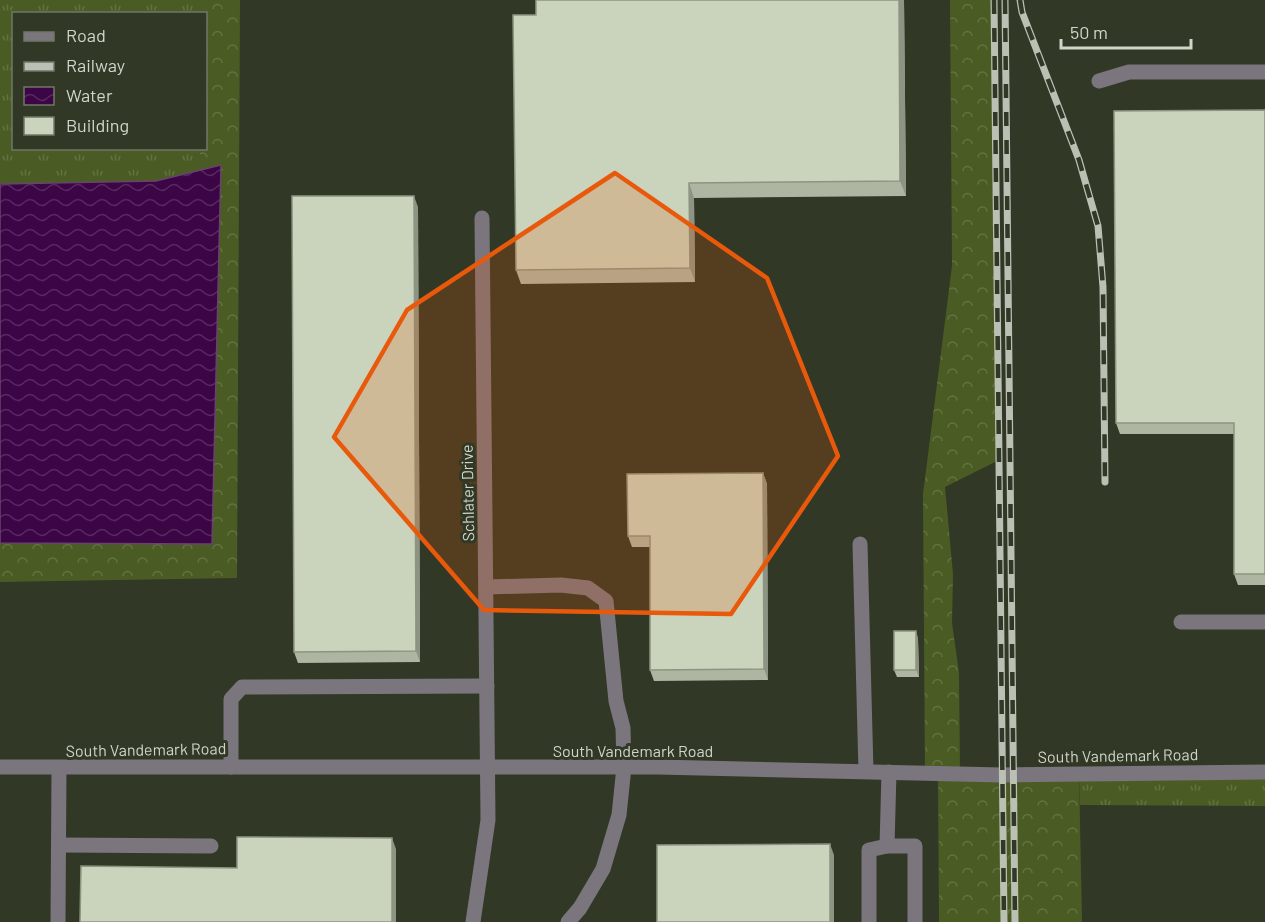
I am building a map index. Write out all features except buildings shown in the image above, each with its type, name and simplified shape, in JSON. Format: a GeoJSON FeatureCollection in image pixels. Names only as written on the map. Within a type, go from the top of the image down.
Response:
{"type":"FeatureCollection","features":[{"type":"Feature","properties":{"kind":"street"},"geometry":{"type":"LineString","coordinates":[[1099,81],[1129,72],[1265,72]]}},
{"type":"Feature","properties":{"kind":"street","name":"Schlater Drive"},"geometry":{"type":"LineString","coordinates":[[473,922],[488,820],[482,218]]}},
{"type":"Feature","properties":{"kind":"street"},"geometry":{"type":"LineString","coordinates":[[860,543],[866,771]]}},
{"type":"Feature","properties":{"kind":"street"},"geometry":{"type":"LineString","coordinates":[[486,587],[561,585],[588,588],[606,601],[616,701],[623,728],[624,767],[619,815],[603,869],[580,908],[568,922]]}},
{"type":"Feature","properties":{"kind":"street"},"geometry":{"type":"LineString","coordinates":[[1181,622],[1265,622]]}},
{"type":"Feature","properties":{"kind":"street"},"geometry":{"type":"LineString","coordinates":[[231,767],[231,699],[242,687],[487,686]]}},
{"type":"Feature","properties":{"kind":"street","name":"South Vandemark Road"},"geometry":{"type":"LineString","coordinates":[[0,767],[624,767],[1002,775],[1265,772]]}},
{"type":"Feature","properties":{"kind":"street"},"geometry":{"type":"LineString","coordinates":[[58,922],[60,768]]}},
{"type":"Feature","properties":{"kind":"street"},"geometry":{"type":"LineString","coordinates":[[887,846],[889,772]]}},
{"type":"Feature","properties":{"kind":"street"},"geometry":{"type":"LineString","coordinates":[[59,845],[211,846]]}},
{"type":"Feature","properties":{"kind":"street"},"geometry":{"type":"LineString","coordinates":[[869,922],[869,850],[887,846],[915,846],[915,922]]}},
{"type":"Feature","properties":{"kind":"highlighted area"},"geometry":{"type":"Polygon","coordinates":[[[615,173],[767,278],[838,456],[731,614],[484,610],[334,437],[407,310],[615,173]]]}},
{"type":"Feature","properties":{"kind":"green space"},"geometry":{"type":"Polygon","coordinates":[[[0,0],[200,0],[200,12],[12,12],[12,150],[200,150],[200,171],[156,181],[0,184],[0,0]]]}},
{"type":"Feature","properties":{"kind":"green space"},"geometry":{"type":"Polygon","coordinates":[[[200,0],[240,0],[237,578],[0,582],[0,543],[212,544],[221,166],[200,171],[200,150],[207,150],[207,12],[200,12],[200,0]]]}},
{"type":"Feature","properties":{"kind":"green space"},"geometry":{"type":"Polygon","coordinates":[[[950,0],[994,0],[999,460],[945,487],[953,574],[952,623],[959,673],[960,773],[1079,774],[1082,922],[939,922],[938,773],[925,773],[923,494],[952,266],[950,0]]]}},
{"type":"Feature","properties":{"kind":"green space"},"geometry":{"type":"Polygon","coordinates":[[[1265,772],[1265,806],[1080,805],[1079,774],[1265,772]]]}},
{"type":"Feature","properties":{"kind":"water"},"geometry":{"type":"Polygon","coordinates":[[[221,165],[212,544],[0,543],[0,184],[156,181],[221,165]]]}},
{"type":"Feature","properties":{"kind":"railway"},"geometry":{"type":"LineString","coordinates":[[994,0],[1004,922]]}},
{"type":"Feature","properties":{"kind":"railway"},"geometry":{"type":"LineString","coordinates":[[1005,0],[1015,922]]}},
{"type":"Feature","properties":{"kind":"railway"},"geometry":{"type":"LineString","coordinates":[[1020,0],[1022,12],[1079,160],[1098,226],[1103,287],[1105,482]]}}]}
